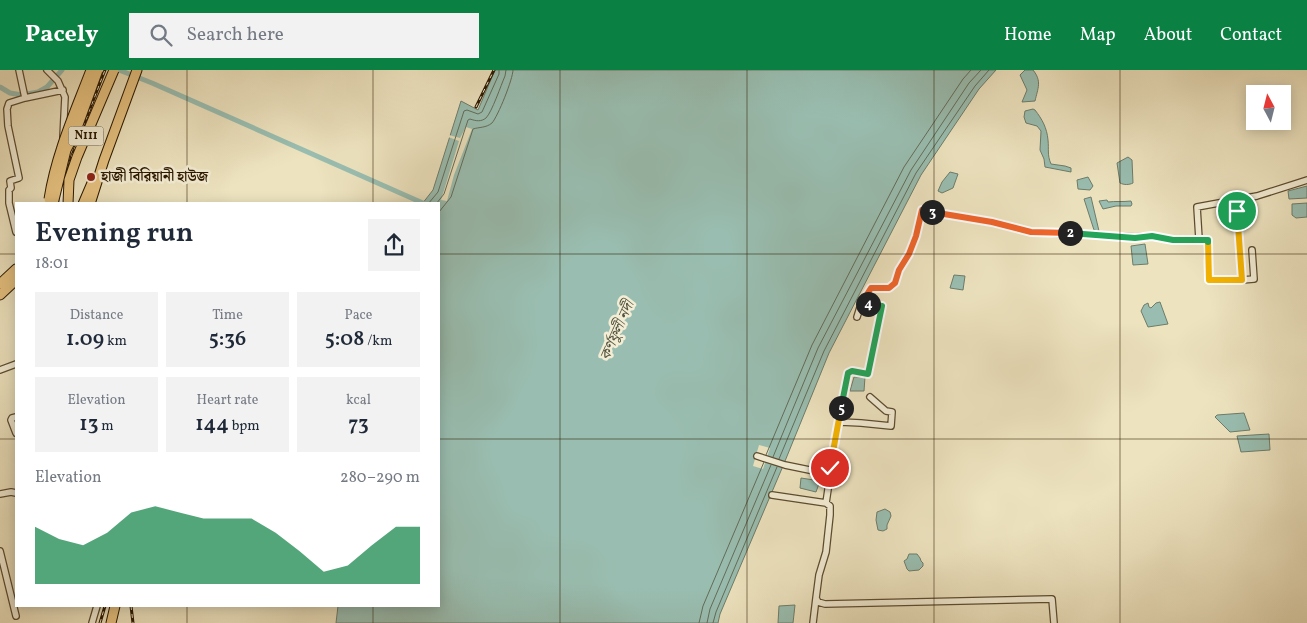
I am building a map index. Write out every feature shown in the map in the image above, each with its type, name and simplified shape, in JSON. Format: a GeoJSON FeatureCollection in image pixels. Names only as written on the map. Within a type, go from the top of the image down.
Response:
{"type":"FeatureCollection","features":[{"type":"Feature","properties":{"kind":"main road"},"geometry":{"type":"LineString","coordinates":[[48,202],[52,179],[60,152],[90,70]]}},
{"type":"Feature","properties":{"kind":"main road"},"geometry":{"type":"LineString","coordinates":[[54,202],[66,150],[75,133],[98,70]]}},
{"type":"Feature","properties":{"kind":"main road","name":"N111"},"geometry":{"type":"LineString","coordinates":[[68,202],[69,180],[77,157],[114,70]]}},
{"type":"Feature","properties":{"kind":"main road"},"geometry":{"type":"LineString","coordinates":[[91,202],[137,70]]}},
{"type":"Feature","properties":{"kind":"main road"},"geometry":{"type":"LineString","coordinates":[[84,202],[104,160]]}},
{"type":"Feature","properties":{"kind":"main road"},"geometry":{"type":"LineString","coordinates":[[0,282],[15,268]]}},
{"type":"Feature","properties":{"kind":"main road"},"geometry":{"type":"LineString","coordinates":[[0,293],[15,277]]}},
{"type":"Feature","properties":{"kind":"main road"},"geometry":{"type":"LineString","coordinates":[[0,293],[15,281]]}},
{"type":"Feature","properties":{"kind":"main road"},"geometry":{"type":"LineString","coordinates":[[111,623],[115,607]]}},
{"type":"Feature","properties":{"kind":"street"},"geometry":{"type":"LineString","coordinates":[[19,70],[24,98]]}},
{"type":"Feature","properties":{"kind":"street"},"geometry":{"type":"LineString","coordinates":[[50,72],[58,81],[65,97],[62,202]]}},
{"type":"Feature","properties":{"kind":"street"},"geometry":{"type":"LineString","coordinates":[[15,228],[9,202],[9,190],[11,188],[10,181],[19,178],[8,126],[7,109],[9,102],[63,90]]}},
{"type":"Feature","properties":{"kind":"street"},"geometry":{"type":"LineString","coordinates":[[1199,239],[1197,207],[1257,196],[1307,180]]}},
{"type":"Feature","properties":{"kind":"street"},"geometry":{"type":"LineString","coordinates":[[857,317],[861,304],[871,288],[889,288],[895,283],[899,270],[909,254],[916,236],[922,210],[992,222],[1031,232],[1135,238],[1152,236],[1173,240],[1208,240],[1209,280],[1254,279],[1252,250]]}},
{"type":"Feature","properties":{"kind":"street"},"geometry":{"type":"LineString","coordinates":[[1237,211],[1242,280]]}},
{"type":"Feature","properties":{"kind":"street"},"geometry":{"type":"LineString","coordinates":[[826,503],[829,474],[848,373],[852,371],[868,374],[882,306],[861,304]]}},
{"type":"Feature","properties":{"kind":"street"},"geometry":{"type":"LineString","coordinates":[[0,370],[15,364]]}},
{"type":"Feature","properties":{"kind":"street"},"geometry":{"type":"LineString","coordinates":[[838,424],[841,422],[891,426],[892,412],[886,411],[870,397]]}},
{"type":"Feature","properties":{"kind":"street"},"geometry":{"type":"LineString","coordinates":[[15,417],[11,420],[15,430]]}},
{"type":"Feature","properties":{"kind":"street"},"geometry":{"type":"LineString","coordinates":[[758,456],[785,465],[829,474]]}},
{"type":"Feature","properties":{"kind":"street"},"geometry":{"type":"LineString","coordinates":[[0,494],[15,493]]}},
{"type":"Feature","properties":{"kind":"street"},"geometry":{"type":"LineString","coordinates":[[772,495],[826,503],[830,507],[826,552],[819,575],[813,623]]}},
{"type":"Feature","properties":{"kind":"street"},"geometry":{"type":"LineString","coordinates":[[0,551],[16,616]]}},
{"type":"Feature","properties":{"kind":"street"},"geometry":{"type":"LineString","coordinates":[[816,598],[818,602],[825,604],[1052,599],[1054,623]]}},
{"type":"Feature","properties":{"kind":"street"},"geometry":{"type":"LineString","coordinates":[[92,623],[97,607]]}},
{"type":"Feature","properties":{"kind":"water","name":"কর্ণফুলী নদী"},"geometry":{"type":"Polygon","coordinates":[[[495,70],[996,70],[979,89],[921,175],[829,353],[720,614],[718,623],[336,623],[338,607],[440,607],[440,202],[424,202],[433,190],[461,101],[478,110],[495,70]]]}},
{"type":"Feature","properties":{"kind":"water"},"geometry":{"type":"Polygon","coordinates":[[[1025,70],[1033,70],[1038,78],[1035,101],[1022,102],[1027,90],[1020,75],[1025,70]]]}},
{"type":"Feature","properties":{"kind":"water"},"geometry":{"type":"Polygon","coordinates":[[[1033,109],[1040,117],[1045,128],[1051,164],[1071,168],[1071,172],[1045,167],[1040,150],[1041,131],[1037,126],[1026,123],[1024,117],[1025,111],[1033,109]]]}},
{"type":"Feature","properties":{"kind":"water"},"geometry":{"type":"Polygon","coordinates":[[[1128,157],[1132,160],[1133,183],[1120,183],[1117,163],[1128,157]]]}},
{"type":"Feature","properties":{"kind":"water"},"geometry":{"type":"Polygon","coordinates":[[[950,172],[958,174],[953,188],[942,193],[938,191],[942,182],[950,172]]]}},
{"type":"Feature","properties":{"kind":"water"},"geometry":{"type":"Polygon","coordinates":[[[1088,177],[1093,186],[1090,190],[1078,189],[1077,180],[1088,177]]]}},
{"type":"Feature","properties":{"kind":"water"},"geometry":{"type":"Polygon","coordinates":[[[1307,186],[1307,198],[1289,199],[1288,191],[1307,186]]]}},
{"type":"Feature","properties":{"kind":"water"},"geometry":{"type":"Polygon","coordinates":[[[1091,197],[1099,231],[1094,230],[1084,199],[1091,197]]]}},
{"type":"Feature","properties":{"kind":"water"},"geometry":{"type":"Polygon","coordinates":[[[1107,200],[1108,202],[1131,201],[1132,204],[1131,206],[1116,206],[1103,209],[1099,201],[1107,200]]]}},
{"type":"Feature","properties":{"kind":"water"},"geometry":{"type":"Polygon","coordinates":[[[1307,203],[1307,217],[1296,218],[1292,215],[1292,204],[1307,203]]]}},
{"type":"Feature","properties":{"kind":"water"},"geometry":{"type":"Polygon","coordinates":[[[1145,244],[1148,264],[1133,265],[1131,246],[1145,244]]]}},
{"type":"Feature","properties":{"kind":"water"},"geometry":{"type":"Polygon","coordinates":[[[954,275],[965,276],[963,290],[950,288],[954,275]]]}},
{"type":"Feature","properties":{"kind":"water"},"geometry":{"type":"Polygon","coordinates":[[[1160,302],[1168,324],[1148,327],[1141,311],[1144,305],[1148,303],[1151,308],[1160,302]]]}},
{"type":"Feature","properties":{"kind":"water"},"geometry":{"type":"Polygon","coordinates":[[[854,377],[865,377],[864,391],[850,391],[854,377]]]}},
{"type":"Feature","properties":{"kind":"water"},"geometry":{"type":"Polygon","coordinates":[[[1244,413],[1250,430],[1230,432],[1215,417],[1217,415],[1244,413]]]}},
{"type":"Feature","properties":{"kind":"water"},"geometry":{"type":"Polygon","coordinates":[[[1269,434],[1270,450],[1241,452],[1237,436],[1269,434]]]}},
{"type":"Feature","properties":{"kind":"water"},"geometry":{"type":"Polygon","coordinates":[[[801,478],[820,481],[816,492],[800,488],[801,478]]]}},
{"type":"Feature","properties":{"kind":"water"},"geometry":{"type":"Polygon","coordinates":[[[885,509],[890,512],[891,516],[887,529],[883,531],[878,530],[877,512],[885,509]]]}},
{"type":"Feature","properties":{"kind":"water"},"geometry":{"type":"Polygon","coordinates":[[[909,554],[917,554],[920,558],[923,566],[919,570],[909,571],[907,569],[904,561],[909,554]]]}},
{"type":"Feature","properties":{"kind":"water"},"geometry":{"type":"Polygon","coordinates":[[[795,605],[793,623],[778,623],[779,606],[795,605]]]}},
{"type":"Feature","properties":{"kind":"pier"},"geometry":{"type":"Polygon","coordinates":[[[466,127],[472,129],[454,175],[447,201],[441,200],[459,141],[448,137],[449,135],[460,138],[466,127]]]}},
{"type":"Feature","properties":{"kind":"pier"},"geometry":{"type":"Polygon","coordinates":[[[759,445],[770,448],[763,469],[753,466],[759,445]]]}},
{"type":"Feature","properties":{"kind":"waterway"},"geometry":{"type":"LineString","coordinates":[[0,87],[10,93],[22,95],[38,92],[47,87],[62,70]]}},
{"type":"Feature","properties":{"kind":"waterway"},"geometry":{"type":"LineString","coordinates":[[119,70],[420,202]]}},
{"type":"Feature","properties":{"kind":"railway"},"geometry":{"type":"LineString","coordinates":[[72,202],[67,177],[71,158],[105,70]]}},
{"type":"Feature","properties":{"kind":"railway"},"geometry":{"type":"LineString","coordinates":[[476,107],[494,70]]}},
{"type":"Feature","properties":{"kind":"railway"},"geometry":{"type":"LineString","coordinates":[[100,623],[105,607]]}},
{"type":"Feature","properties":{"kind":"railway"},"geometry":{"type":"LineString","coordinates":[[131,607],[133,623]]}},
{"type":"Feature","properties":{"kind":"place","name":"হাজী বিরিয়ানী হাউজ"},"geometry":{"type":"Point","coordinates":[91,177]}},
{"type":"Feature","properties":{"kind":"route"},"geometry":{"type":"LineString","coordinates":[[830,468],[848,373],[852,371],[868,374],[882,310],[882,306],[861,304],[871,288],[889,288],[895,283],[899,270],[909,254],[916,236],[922,210],[992,222],[1031,232],[1135,238],[1152,236],[1173,240],[1208,240],[1209,280],[1242,280],[1237,211]]}}]}
